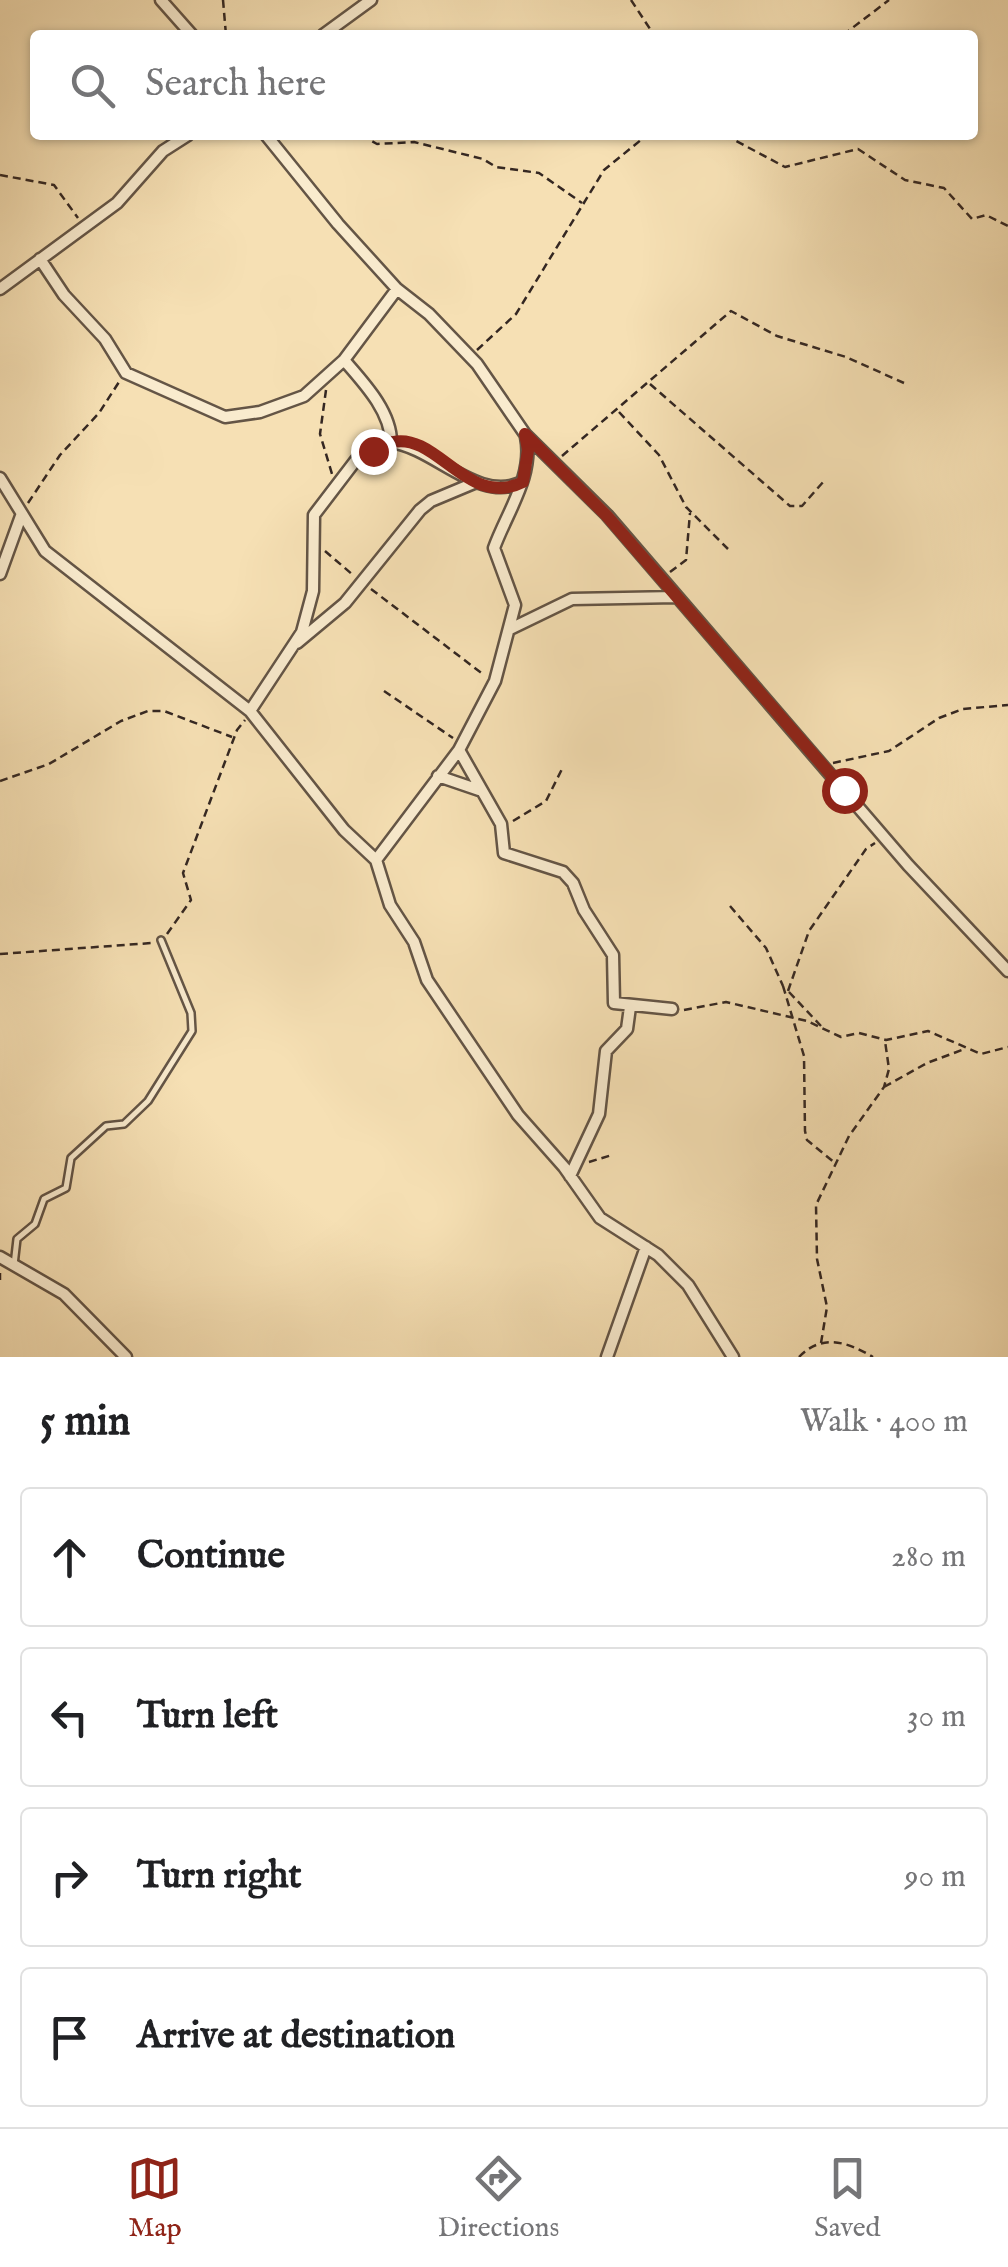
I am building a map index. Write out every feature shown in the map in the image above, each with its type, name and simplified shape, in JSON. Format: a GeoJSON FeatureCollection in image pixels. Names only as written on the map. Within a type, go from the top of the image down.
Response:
{"type":"FeatureCollection","features":[{"type":"Feature","properties":{"kind":"street"},"geometry":{"type":"LineString","coordinates":[[160,0],[187,30]]}},
{"type":"Feature","properties":{"kind":"street"},"geometry":{"type":"LineString","coordinates":[[330,30],[371,0]]}},
{"type":"Feature","properties":{"kind":"street"},"geometry":{"type":"LineString","coordinates":[[0,288],[117,203],[163,152],[181,140]]}},
{"type":"Feature","properties":{"kind":"street"},"geometry":{"type":"LineString","coordinates":[[270,140],[308,190],[396,289],[433,318],[493,384],[525,434],[607,516],[886,839],[1008,970]]}},
{"type":"Feature","properties":{"kind":"street"},"geometry":{"type":"LineString","coordinates":[[40,259],[64,295],[105,339],[126,373],[225,417],[294,402],[344,360],[386,309],[396,289]]}},
{"type":"Feature","properties":{"kind":"street"},"geometry":{"type":"LineString","coordinates":[[344,360],[378,404],[390,428],[391,442]]}},
{"type":"Feature","properties":{"kind":"street"},"geometry":{"type":"LineString","coordinates":[[376,860],[461,747],[494,681],[515,600],[494,548],[523,482],[528,450],[525,434]]}},
{"type":"Feature","properties":{"kind":"street"},"geometry":{"type":"LineString","coordinates":[[253,714],[297,643],[313,591],[314,514],[356,460],[391,442],[432,454],[474,483],[508,486],[523,482]]}},
{"type":"Feature","properties":{"kind":"street"},"geometry":{"type":"LineString","coordinates":[[0,478],[45,551],[253,714],[336,821],[376,860],[390,905],[414,942],[427,980],[518,1115],[570,1174],[600,1218],[668,1264],[698,1297],[732,1357]]}},
{"type":"Feature","properties":{"kind":"street"},"geometry":{"type":"LineString","coordinates":[[297,643],[329,619],[420,510],[474,483]]}},
{"type":"Feature","properties":{"kind":"street"},"geometry":{"type":"LineString","coordinates":[[0,574],[21,516]]}},
{"type":"Feature","properties":{"kind":"street"},"geometry":{"type":"LineString","coordinates":[[510,629],[572,600],[676,596]]}},
{"type":"Feature","properties":{"kind":"street"},"geometry":{"type":"LineString","coordinates":[[461,747],[479,790],[502,824],[500,846],[509,856],[562,872],[573,883],[584,910],[613,955],[614,1002],[630,1007],[672,1009]]}},
{"type":"Feature","properties":{"kind":"street"},"geometry":{"type":"LineString","coordinates":[[438,776],[479,790]]}},
{"type":"Feature","properties":{"kind":"street"},"geometry":{"type":"LineString","coordinates":[[570,1174],[599,1114],[606,1052],[627,1029],[630,1007]]}},
{"type":"Feature","properties":{"kind":"street"},"geometry":{"type":"LineString","coordinates":[[607,1357],[646,1247]]}},
{"type":"Feature","properties":{"kind":"street"},"geometry":{"type":"LineString","coordinates":[[0,1257],[64,1294],[126,1357]]}},
{"type":"Feature","properties":{"kind":"lane"},"geometry":{"type":"LineString","coordinates":[[14,1268],[16,1239],[34,1224],[44,1199],[66,1188],[71,1158],[106,1126],[124,1124],[148,1101],[192,1032],[190,1013],[161,940]]}},
{"type":"Feature","properties":{"kind":"path"},"geometry":{"type":"LineString","coordinates":[[223,0],[226,30]]}},
{"type":"Feature","properties":{"kind":"path"},"geometry":{"type":"LineString","coordinates":[[630,0],[651,30]]}},
{"type":"Feature","properties":{"kind":"path"},"geometry":{"type":"LineString","coordinates":[[850,30],[889,0]]}},
{"type":"Feature","properties":{"kind":"path"},"geometry":{"type":"LineString","coordinates":[[370,140],[377,144],[414,142],[483,159],[496,167],[539,173],[583,204]]}},
{"type":"Feature","properties":{"kind":"path"},"geometry":{"type":"LineString","coordinates":[[469,358],[516,314],[610,164],[641,140]]}},
{"type":"Feature","properties":{"kind":"path"},"geometry":{"type":"LineString","coordinates":[[734,140],[784,167],[843,150],[858,150],[904,180],[944,188],[968,216],[986,216],[1008,226]]}},
{"type":"Feature","properties":{"kind":"path"},"geometry":{"type":"LineString","coordinates":[[0,175],[54,184],[83,228]]}},
{"type":"Feature","properties":{"kind":"path"},"geometry":{"type":"LineString","coordinates":[[553,464],[732,310],[777,336],[846,357],[904,383]]}},
{"type":"Feature","properties":{"kind":"path"},"geometry":{"type":"LineString","coordinates":[[21,516],[60,455],[99,414],[126,373]]}},
{"type":"Feature","properties":{"kind":"path"},"geometry":{"type":"LineString","coordinates":[[322,379],[326,406],[320,434],[329,454],[333,486]]}},
{"type":"Feature","properties":{"kind":"path"},"geometry":{"type":"LineString","coordinates":[[649,383],[790,506],[802,506],[824,482]]}},
{"type":"Feature","properties":{"kind":"path"},"geometry":{"type":"LineString","coordinates":[[618,411],[659,454],[674,476],[680,498],[728,550]]}},
{"type":"Feature","properties":{"kind":"path"},"geometry":{"type":"LineString","coordinates":[[661,580],[686,560],[691,511]]}},
{"type":"Feature","properties":{"kind":"path"},"geometry":{"type":"LineString","coordinates":[[311,529],[338,564],[494,681]]}},
{"type":"Feature","properties":{"kind":"path"},"geometry":{"type":"LineString","coordinates":[[384,691],[461,747]]}},
{"type":"Feature","properties":{"kind":"path"},"geometry":{"type":"LineString","coordinates":[[823,766],[888,751],[963,708],[1008,705]]}},
{"type":"Feature","properties":{"kind":"path"},"geometry":{"type":"LineString","coordinates":[[0,781],[49,764],[121,720],[148,711],[164,712],[234,738]]}},
{"type":"Feature","properties":{"kind":"path"},"geometry":{"type":"LineString","coordinates":[[0,954],[161,940],[191,900],[183,874],[234,738],[241,724],[253,714]]}},
{"type":"Feature","properties":{"kind":"path"},"geometry":{"type":"LineString","coordinates":[[502,824],[536,811],[562,770]]}},
{"type":"Feature","properties":{"kind":"path"},"geometry":{"type":"LineString","coordinates":[[788,991],[809,931],[828,901],[845,884],[866,850],[886,839]]}},
{"type":"Feature","properties":{"kind":"path"},"geometry":{"type":"LineString","coordinates":[[730,906],[766,948],[783,986],[796,1019],[806,1070],[804,1131],[807,1140],[835,1163]]}},
{"type":"Feature","properties":{"kind":"path"},"geometry":{"type":"LineString","coordinates":[[783,986],[822,1027]]}},
{"type":"Feature","properties":{"kind":"path"},"geometry":{"type":"LineString","coordinates":[[672,1009],[698,1010],[726,1002],[796,1019],[841,1036],[859,1033],[886,1040],[934,1032],[963,1050],[981,1054],[1008,1047]]}},
{"type":"Feature","properties":{"kind":"path"},"geometry":{"type":"LineString","coordinates":[[821,1343],[826,1307],[819,1273],[816,1205],[835,1163],[884,1087],[889,1069],[886,1040]]}},
{"type":"Feature","properties":{"kind":"path"},"geometry":{"type":"LineString","coordinates":[[884,1087],[926,1063],[963,1050]]}},
{"type":"Feature","properties":{"kind":"path"},"geometry":{"type":"LineString","coordinates":[[570,1174],[612,1155]]}},
{"type":"Feature","properties":{"kind":"path"},"geometry":{"type":"LineString","coordinates":[[0,1273],[0,1280]]}},
{"type":"Feature","properties":{"kind":"path"},"geometry":{"type":"LineString","coordinates":[[800,1357],[821,1343],[848,1344],[873,1357]]}},
{"type":"Feature","properties":{"kind":"route"},"geometry":{"type":"LineString","coordinates":[[373,451],[386,448],[391,442],[416,446],[474,483],[516,486],[523,482],[528,460],[525,434],[607,516],[844,790]]}}]}
